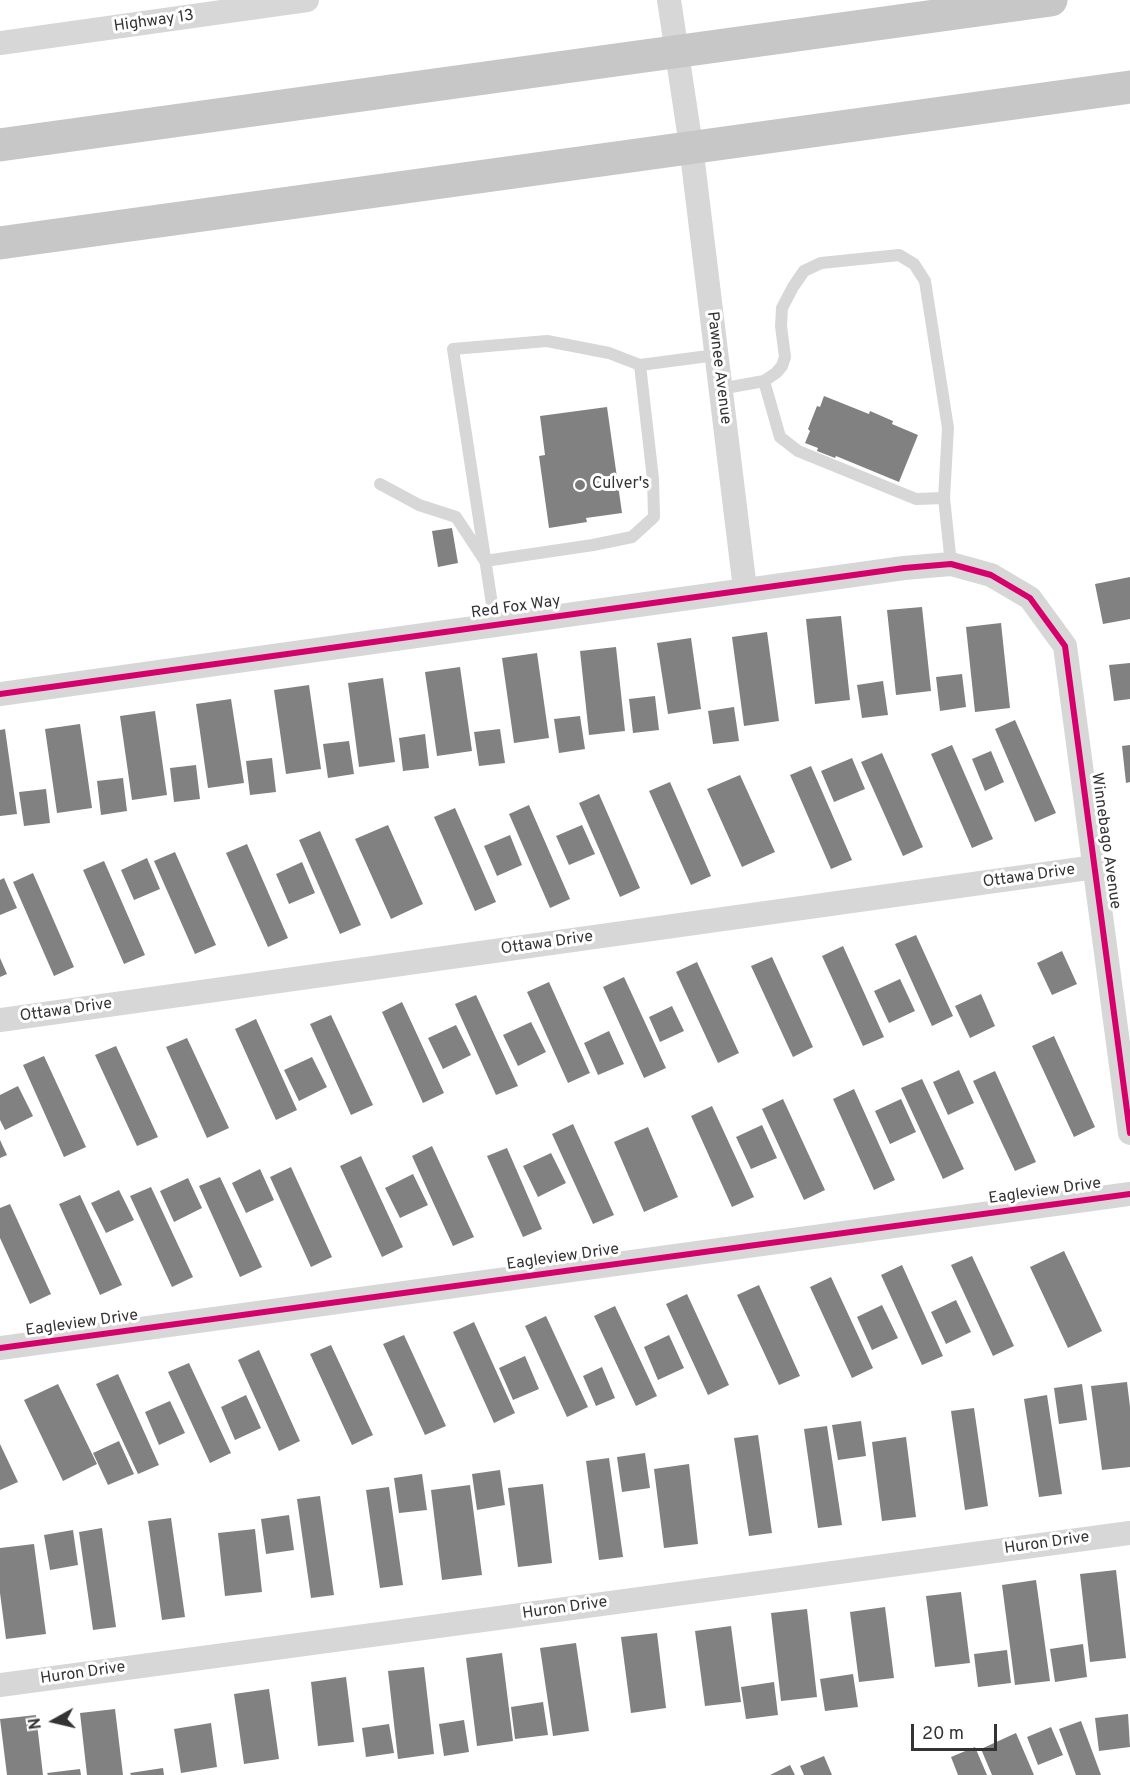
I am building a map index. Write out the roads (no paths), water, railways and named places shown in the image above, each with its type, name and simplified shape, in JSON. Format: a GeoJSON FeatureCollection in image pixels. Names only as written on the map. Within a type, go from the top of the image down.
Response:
{"type":"FeatureCollection","features":[{"type":"Feature","properties":{"kind":"highway"},"geometry":{"type":"LineString","coordinates":[[0,145],[1051,0]]}},
{"type":"Feature","properties":{"kind":"highway"},"geometry":{"type":"LineString","coordinates":[[0,243],[1130,87]]}},
{"type":"Feature","properties":{"kind":"street","name":"Highway 13"},"geometry":{"type":"LineString","coordinates":[[0,43],[307,0]]}},
{"type":"Feature","properties":{"kind":"street","name":"Pawnee Avenue"},"geometry":{"type":"LineString","coordinates":[[669,0],[691,146],[745,589]]}},
{"type":"Feature","properties":{"kind":"street","name":"Red Fox Way"},"geometry":{"type":"LineString","coordinates":[[0,694],[904,568],[951,564],[991,575],[1030,598]]}},
{"type":"Feature","properties":{"kind":"street","name":"Winnebago Avenue"},"geometry":{"type":"LineString","coordinates":[[1030,598],[1065,646],[1130,1133]]}},
{"type":"Feature","properties":{"kind":"street","name":"Ottawa Drive"},"geometry":{"type":"LineString","coordinates":[[0,1020],[1095,867]]}},
{"type":"Feature","properties":{"kind":"street","name":"Eagleview Drive"},"geometry":{"type":"LineString","coordinates":[[0,1348],[1130,1194]]}},
{"type":"Feature","properties":{"kind":"street","name":"Huron Drive"},"geometry":{"type":"LineString","coordinates":[[0,1685],[1130,1533]]}},
{"type":"Feature","properties":{"kind":"lane"},"geometry":{"type":"LineString","coordinates":[[720,389],[764,381],[782,366],[785,357],[781,326],[782,308],[804,271],[821,263],[899,255],[914,264],[925,281],[948,428],[944,498],[951,564]]}},
{"type":"Feature","properties":{"kind":"lane"},"geometry":{"type":"LineString","coordinates":[[495,624],[453,349],[546,340],[609,353],[640,366],[716,356]]}},
{"type":"Feature","properties":{"kind":"lane"},"geometry":{"type":"LineString","coordinates":[[485,561],[632,537],[654,517],[653,479],[640,366]]}},
{"type":"Feature","properties":{"kind":"lane"},"geometry":{"type":"LineString","coordinates":[[764,381],[780,437],[798,451],[916,499],[944,498]]}},
{"type":"Feature","properties":{"kind":"lane"},"geometry":{"type":"LineString","coordinates":[[380,484],[419,505],[456,517],[485,561]]}},
{"type":"Feature","properties":{"kind":"place","name":"Culver's"},"geometry":{"type":"Point","coordinates":[580,485]}}]}
